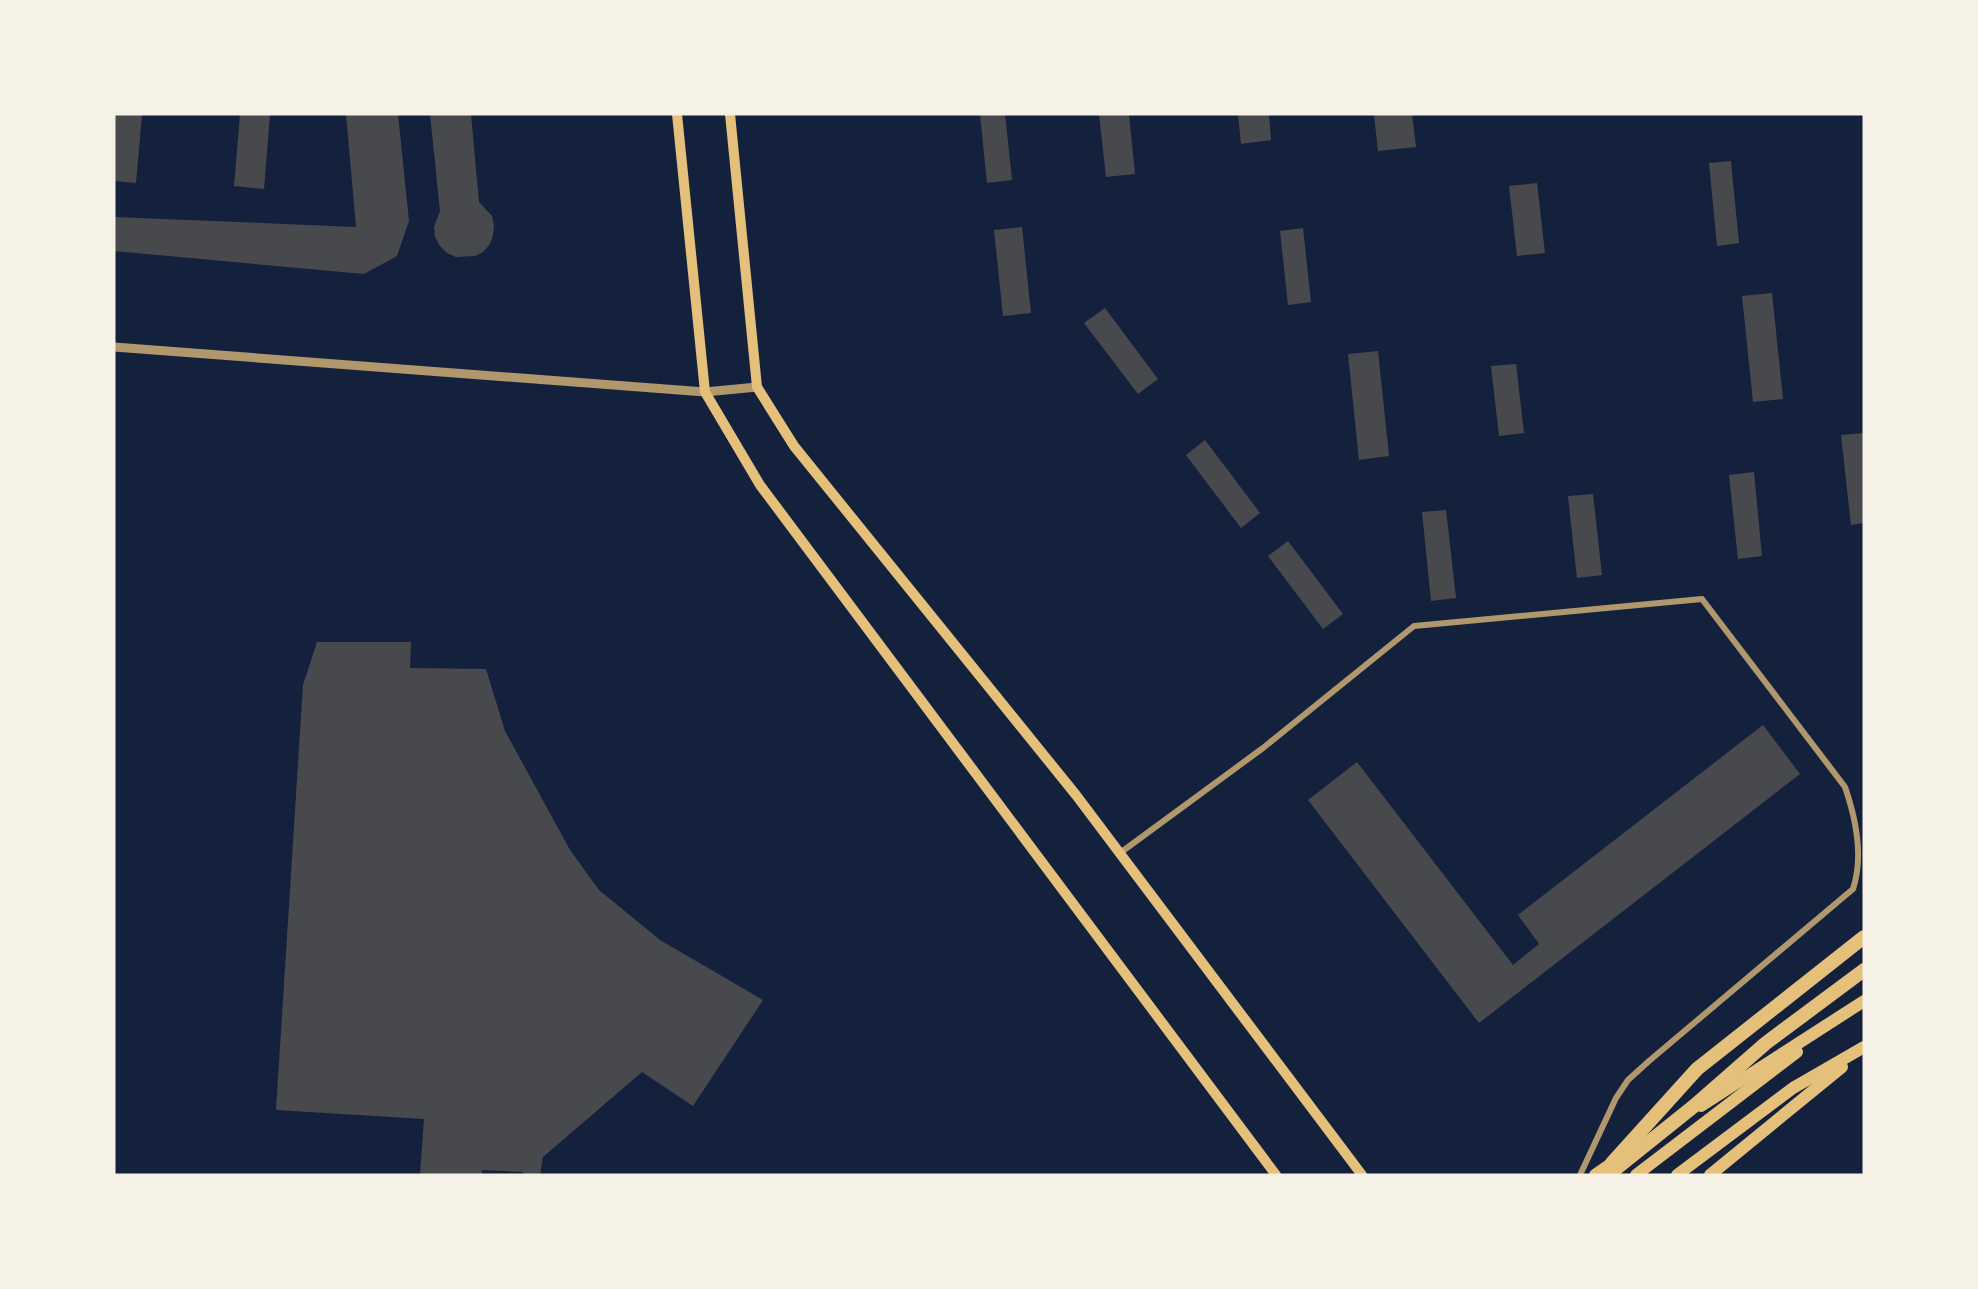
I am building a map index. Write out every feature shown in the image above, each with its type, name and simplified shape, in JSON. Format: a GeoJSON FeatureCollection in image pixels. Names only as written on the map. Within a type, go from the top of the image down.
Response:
{"type":"FeatureCollection","features":[{"type":"Feature","properties":{"kind":"highway"},"geometry":{"type":"LineString","coordinates":[[1610,1169],[1697,1069],[1864,937]]}},
{"type":"Feature","properties":{"kind":"highway"},"geometry":{"type":"LineString","coordinates":[[1610,1169],[1694,1106],[1766,1043],[1864,970]]}},
{"type":"Feature","properties":{"kind":"main road"},"geometry":{"type":"LineString","coordinates":[[677,114],[705,392],[760,485],[1276,1175]]}},
{"type":"Feature","properties":{"kind":"main road"},"geometry":{"type":"LineString","coordinates":[[730,114],[758,387],[794,446],[1076,795],[1362,1175]]}},
{"type":"Feature","properties":{"kind":"main road"},"geometry":{"type":"LineString","coordinates":[[1595,1175],[1610,1169],[1859,1004]]}},
{"type":"Feature","properties":{"kind":"main road"},"geometry":{"type":"LineString","coordinates":[[1636,1175],[1859,1004]]}},
{"type":"Feature","properties":{"kind":"main road"},"geometry":{"type":"LineString","coordinates":[[1677,1175],[1793,1088],[1864,1048]]}},
{"type":"Feature","properties":{"kind":"main road"},"geometry":{"type":"LineString","coordinates":[[1710,1175],[1864,1048]]}},
{"type":"Feature","properties":{"kind":"street"},"geometry":{"type":"LineString","coordinates":[[114,347],[705,392],[758,387]]}},
{"type":"Feature","properties":{"kind":"street"},"geometry":{"type":"LineString","coordinates":[[1120,853],[1263,748],[1413,626],[1702,599],[1845,787],[1854,814],[1859,872],[1853,889],[1629,1080],[1616,1098],[1580,1175]]}},
{"type":"Feature","properties":{"kind":"building"},"geometry":{"type":"Polygon","coordinates":[[[114,114],[142,114],[136,183],[114,181],[114,114]]]}},
{"type":"Feature","properties":{"kind":"building"},"geometry":{"type":"Polygon","coordinates":[[[240,114],[270,114],[264,189],[234,186],[240,114]]]}},
{"type":"Feature","properties":{"kind":"building"},"geometry":{"type":"Polygon","coordinates":[[[346,114],[398,114],[409,221],[397,256],[364,274],[114,251],[114,217],[356,227],[346,114]]]}},
{"type":"Feature","properties":{"kind":"building"},"geometry":{"type":"Polygon","coordinates":[[[430,114],[471,114],[479,202],[492,216],[494,226],[490,244],[483,252],[475,256],[456,257],[447,253],[435,237],[434,227],[440,211],[430,114]]]}},
{"type":"Feature","properties":{"kind":"building"},"geometry":{"type":"Polygon","coordinates":[[[980,114],[1005,114],[1012,180],[987,183],[980,114]]]}},
{"type":"Feature","properties":{"kind":"building"},"geometry":{"type":"Polygon","coordinates":[[[1099,114],[1129,114],[1135,174],[1106,177],[1099,114]]]}},
{"type":"Feature","properties":{"kind":"building"},"geometry":{"type":"Polygon","coordinates":[[[1238,114],[1269,114],[1271,140],[1241,144],[1238,114]]]}},
{"type":"Feature","properties":{"kind":"building"},"geometry":{"type":"Polygon","coordinates":[[[1374,114],[1412,114],[1416,147],[1378,151],[1374,114]]]}},
{"type":"Feature","properties":{"kind":"building"},"geometry":{"type":"Polygon","coordinates":[[[1731,161],[1739,243],[1717,246],[1709,163],[1731,161]]]}},
{"type":"Feature","properties":{"kind":"building"},"geometry":{"type":"Polygon","coordinates":[[[1537,183],[1545,253],[1517,256],[1509,186],[1537,183]]]}},
{"type":"Feature","properties":{"kind":"building"},"geometry":{"type":"Polygon","coordinates":[[[1022,227],[1031,313],[1003,316],[994,230],[1022,227]]]}},
{"type":"Feature","properties":{"kind":"building"},"geometry":{"type":"Polygon","coordinates":[[[1303,228],[1311,302],[1288,305],[1280,231],[1303,228]]]}},
{"type":"Feature","properties":{"kind":"building"},"geometry":{"type":"Polygon","coordinates":[[[1772,293],[1783,399],[1753,402],[1742,296],[1772,293]]]}},
{"type":"Feature","properties":{"kind":"building"},"geometry":{"type":"Polygon","coordinates":[[[1105,308],[1158,379],[1138,394],[1084,323],[1105,308]]]}},
{"type":"Feature","properties":{"kind":"building"},"geometry":{"type":"Polygon","coordinates":[[[1378,351],[1389,456],[1359,460],[1348,354],[1378,351]]]}},
{"type":"Feature","properties":{"kind":"building"},"geometry":{"type":"Polygon","coordinates":[[[1516,364],[1524,433],[1499,436],[1491,366],[1516,364]]]}},
{"type":"Feature","properties":{"kind":"building"},"geometry":{"type":"Polygon","coordinates":[[[1864,433],[1864,523],[1851,525],[1841,435],[1864,433]]]}},
{"type":"Feature","properties":{"kind":"building"},"geometry":{"type":"Polygon","coordinates":[[[1205,440],[1260,513],[1241,528],[1186,455],[1205,440]]]}},
{"type":"Feature","properties":{"kind":"building"},"geometry":{"type":"Polygon","coordinates":[[[1754,472],[1762,556],[1738,559],[1729,475],[1754,472]]]}},
{"type":"Feature","properties":{"kind":"building"},"geometry":{"type":"Polygon","coordinates":[[[1593,494],[1602,575],[1577,578],[1568,496],[1593,494]]]}},
{"type":"Feature","properties":{"kind":"building"},"geometry":{"type":"Polygon","coordinates":[[[1446,510],[1456,598],[1431,601],[1422,512],[1446,510]]]}},
{"type":"Feature","properties":{"kind":"building"},"geometry":{"type":"Polygon","coordinates":[[[1288,541],[1343,614],[1323,629],[1268,556],[1288,541]]]}},
{"type":"Feature","properties":{"kind":"building"},"geometry":{"type":"Polygon","coordinates":[[[317,642],[411,642],[410,668],[486,669],[505,731],[570,850],[599,890],[660,940],[763,1000],[693,1106],[642,1072],[543,1157],[540,1175],[482,1170],[482,1175],[420,1175],[424,1119],[276,1110],[303,685],[317,642]]]}},
{"type":"Feature","properties":{"kind":"building"},"geometry":{"type":"Polygon","coordinates":[[[1763,725],[1800,774],[1479,1023],[1308,800],[1357,762],[1513,965],[1539,944],[1518,915],[1763,725]]]}}]}
